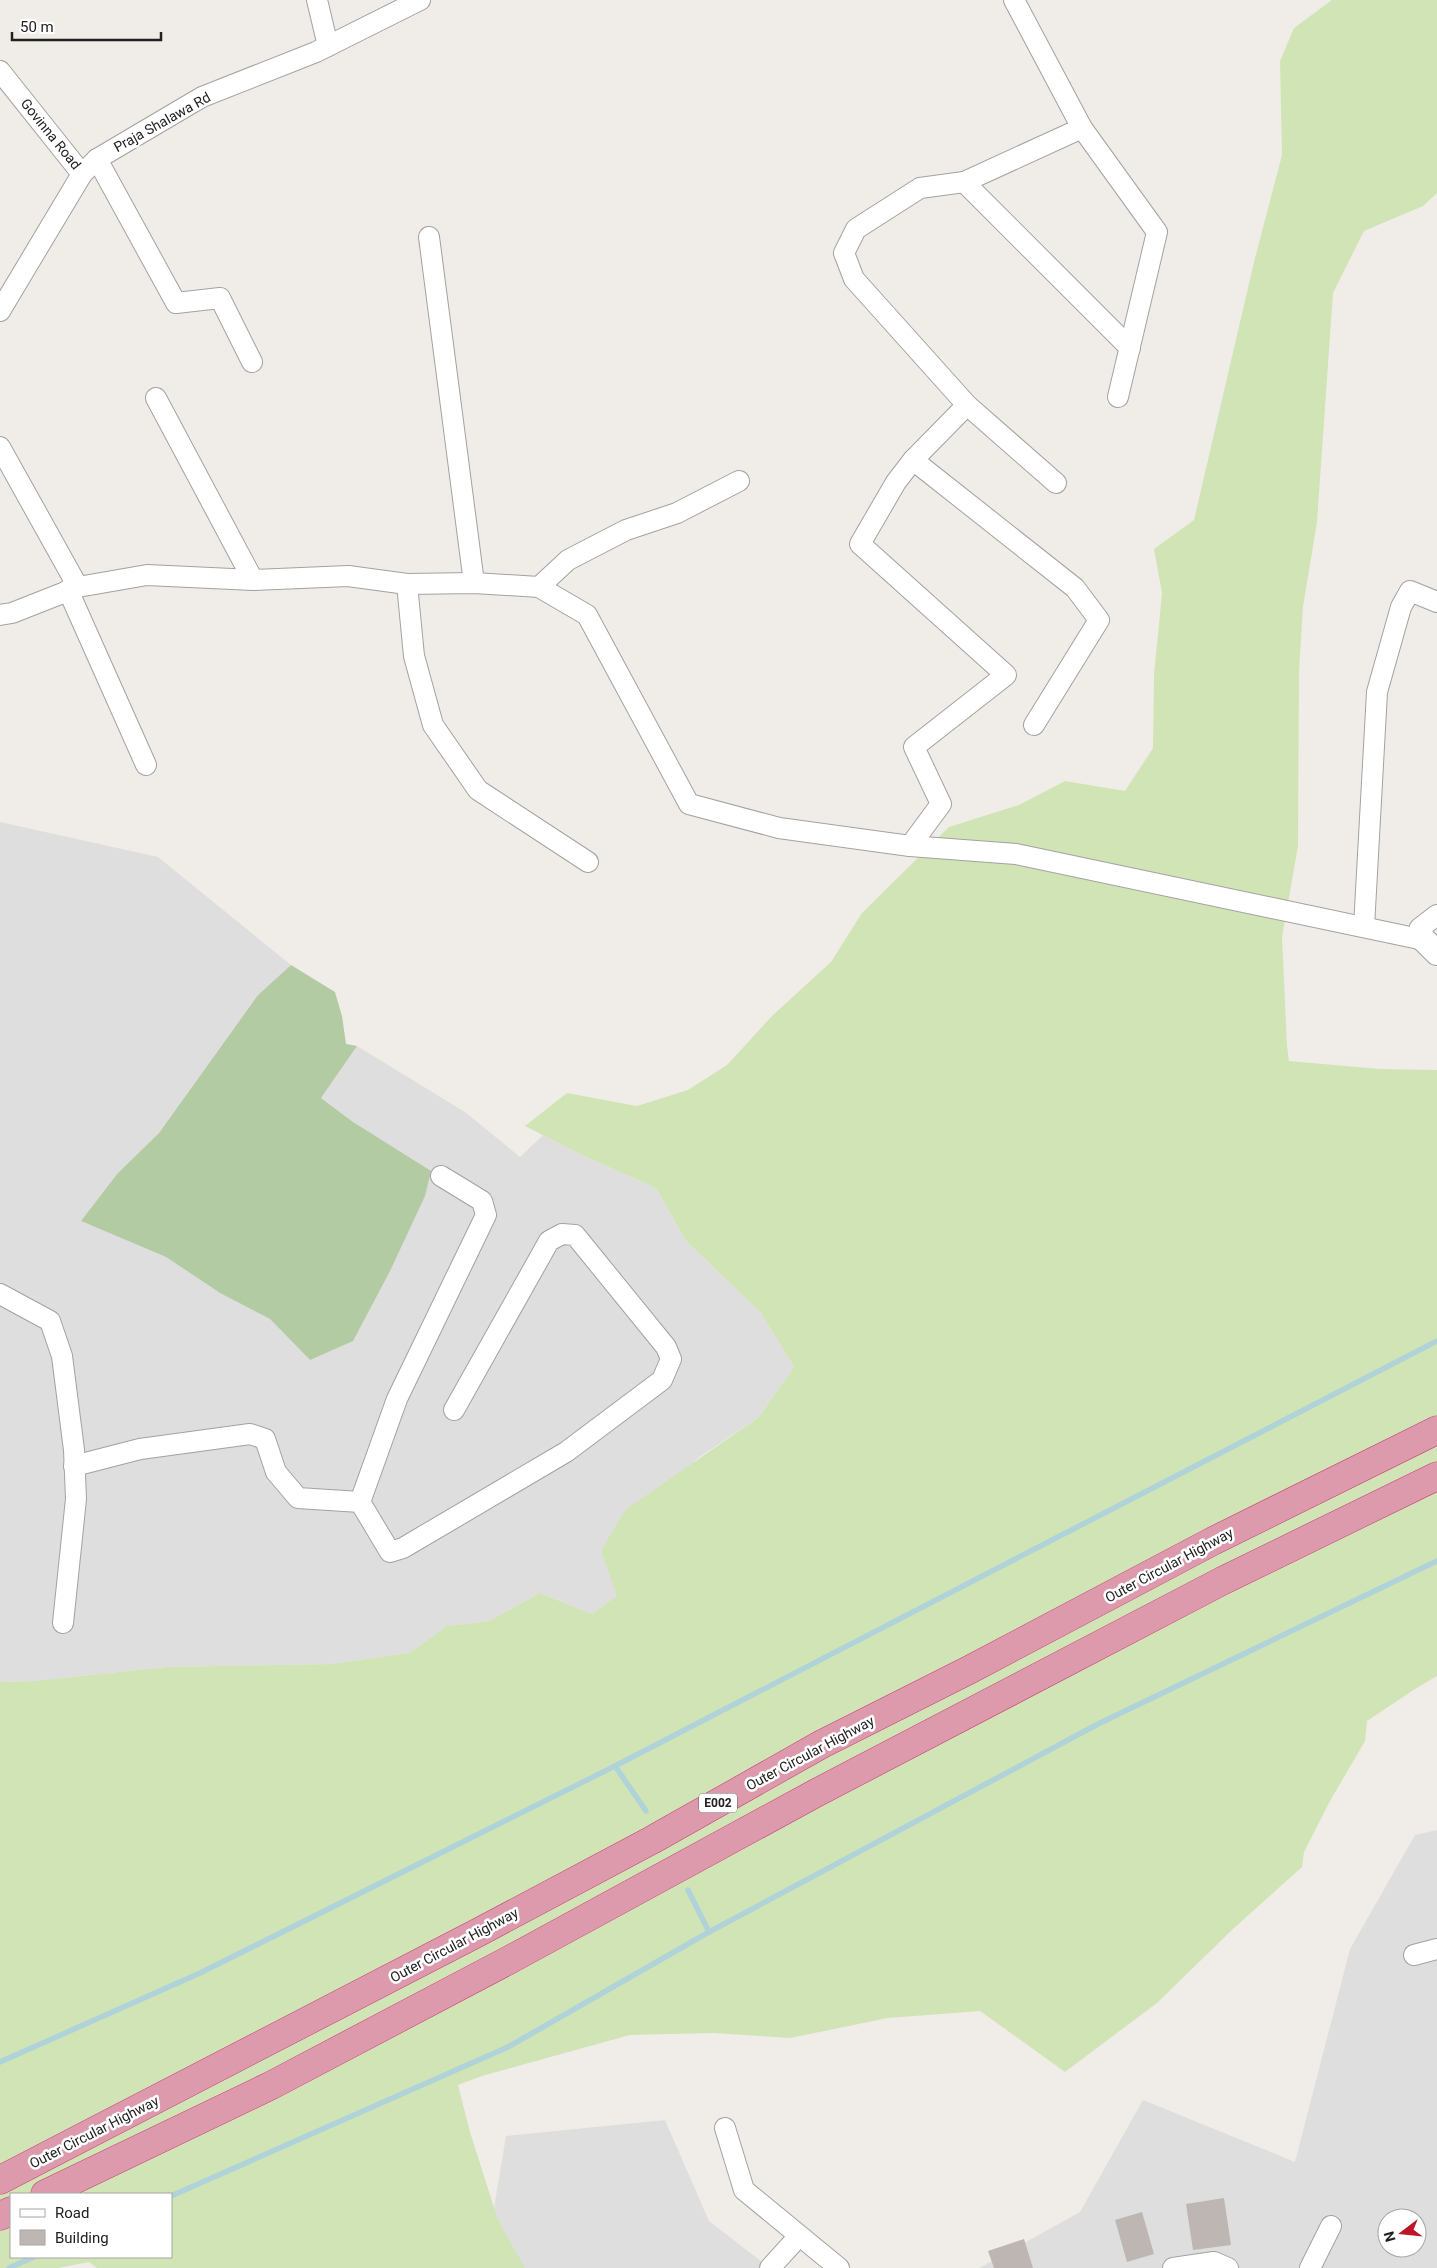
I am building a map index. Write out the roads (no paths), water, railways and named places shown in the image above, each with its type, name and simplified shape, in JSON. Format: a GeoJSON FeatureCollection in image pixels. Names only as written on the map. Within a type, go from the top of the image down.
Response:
{"type":"FeatureCollection","features":[{"type":"Feature","properties":{"kind":"highway","name":"Outer Circular Highway"},"geometry":{"type":"LineString","coordinates":[[0,2180],[479,1932],[652,1840],[822,1744],[969,1670],[1213,1541],[1437,1430]]}},
{"type":"Feature","properties":{"kind":"highway"},"geometry":{"type":"LineString","coordinates":[[47,2193],[270,2086],[511,1959],[816,1793],[1195,1594],[1437,1476]]}},
{"type":"Feature","properties":{"kind":"street"},"geometry":{"type":"LineString","coordinates":[[317,0],[328,46]]}},
{"type":"Feature","properties":{"kind":"street","name":"Praja Shalawa Rd"},"geometry":{"type":"LineString","coordinates":[[0,312],[82,174],[97,159],[202,97],[328,46],[420,0]]}},
{"type":"Feature","properties":{"kind":"street"},"geometry":{"type":"LineString","coordinates":[[1014,0],[1082,128],[1157,232],[1118,396]]}},
{"type":"Feature","properties":{"kind":"street","name":"Govinna Road"},"geometry":{"type":"LineString","coordinates":[[0,71],[82,174]]}},
{"type":"Feature","properties":{"kind":"street"},"geometry":{"type":"LineString","coordinates":[[1056,483],[967,405],[854,279],[844,254],[856,229],[920,188],[964,182],[1082,128]]}},
{"type":"Feature","properties":{"kind":"street"},"geometry":{"type":"LineString","coordinates":[[97,159],[176,303],[220,298],[252,362]]}},
{"type":"Feature","properties":{"kind":"street"},"geometry":{"type":"LineString","coordinates":[[964,182],[1130,348]]}},
{"type":"Feature","properties":{"kind":"street"},"geometry":{"type":"LineString","coordinates":[[429,236],[474,583]]}},
{"type":"Feature","properties":{"kind":"street"},"geometry":{"type":"LineString","coordinates":[[156,398],[254,580]]}},
{"type":"Feature","properties":{"kind":"street"},"geometry":{"type":"LineString","coordinates":[[910,846],[941,804],[914,747],[1006,675],[860,544],[896,482],[913,460],[967,405]]}},
{"type":"Feature","properties":{"kind":"street"},"geometry":{"type":"LineString","coordinates":[[0,447],[73,588],[146,765]]}},
{"type":"Feature","properties":{"kind":"street"},"geometry":{"type":"LineString","coordinates":[[913,460],[1075,588],[1100,620],[1034,725]]}},
{"type":"Feature","properties":{"kind":"street"},"geometry":{"type":"LineString","coordinates":[[539,587],[568,560],[626,530],[677,513],[739,481]]}},
{"type":"Feature","properties":{"kind":"street"},"geometry":{"type":"LineString","coordinates":[[0,615],[12,613],[73,588],[147,575],[254,580],[348,576],[407,584],[474,583],[539,587],[587,615],[689,804],[780,828],[910,846],[1016,854],[1364,927],[1430,946]]}},
{"type":"Feature","properties":{"kind":"street"},"geometry":{"type":"LineString","coordinates":[[407,584],[414,656],[433,725],[478,790],[588,862]]}},
{"type":"Feature","properties":{"kind":"street"},"geometry":{"type":"LineString","coordinates":[[1364,927],[1377,692],[1401,607],[1410,591],[1437,602]]}},
{"type":"Feature","properties":{"kind":"street"},"geometry":{"type":"LineString","coordinates":[[1430,946],[1420,928],[1437,915]]}},
{"type":"Feature","properties":{"kind":"street"},"geometry":{"type":"LineString","coordinates":[[360,1502],[397,1399],[486,1215],[482,1200],[441,1176]]}},
{"type":"Feature","properties":{"kind":"street"},"geometry":{"type":"LineString","coordinates":[[360,1502],[390,1552],[403,1548],[566,1452],[662,1380],[671,1359],[666,1347],[575,1235],[562,1234],[549,1241],[454,1410]]}},
{"type":"Feature","properties":{"kind":"street"},"geometry":{"type":"LineString","coordinates":[[0,1294],[50,1321],[62,1356],[76,1499],[63,1623]]}},
{"type":"Feature","properties":{"kind":"street"},"geometry":{"type":"LineString","coordinates":[[74,1466],[140,1448],[250,1434],[265,1439],[276,1472],[298,1498],[360,1502]]}},
{"type":"Feature","properties":{"kind":"street"},"geometry":{"type":"LineString","coordinates":[[1414,1955],[1437,1949]]}},
{"type":"Feature","properties":{"kind":"street"},"geometry":{"type":"LineString","coordinates":[[725,2128],[744,2190],[839,2268]]}},
{"type":"Feature","properties":{"kind":"street"},"geometry":{"type":"LineString","coordinates":[[1310,2268],[1330,2226]]}},
{"type":"Feature","properties":{"kind":"street"},"geometry":{"type":"LineString","coordinates":[[770,2268],[799,2236]]}},
{"type":"Feature","properties":{"kind":"street"},"geometry":{"type":"LineString","coordinates":[[1173,2268],[1214,2262],[1228,2268]]}},
{"type":"Feature","properties":{"kind":"waterway"},"geometry":{"type":"LineString","coordinates":[[0,2062],[200,1973],[615,1766],[1437,1341]]}},
{"type":"Feature","properties":{"kind":"waterway"},"geometry":{"type":"LineString","coordinates":[[172,2196],[508,2047],[709,1932],[1098,1724],[1437,1561]]}},
{"type":"Feature","properties":{"kind":"waterway"},"geometry":{"type":"LineString","coordinates":[[615,1766],[646,1811]]}},
{"type":"Feature","properties":{"kind":"waterway"},"geometry":{"type":"LineString","coordinates":[[688,1890],[709,1932]]}},
{"type":"Feature","properties":{"kind":"waterway"},"geometry":{"type":"LineString","coordinates":[[9,2268],[32,2258]]}}]}
